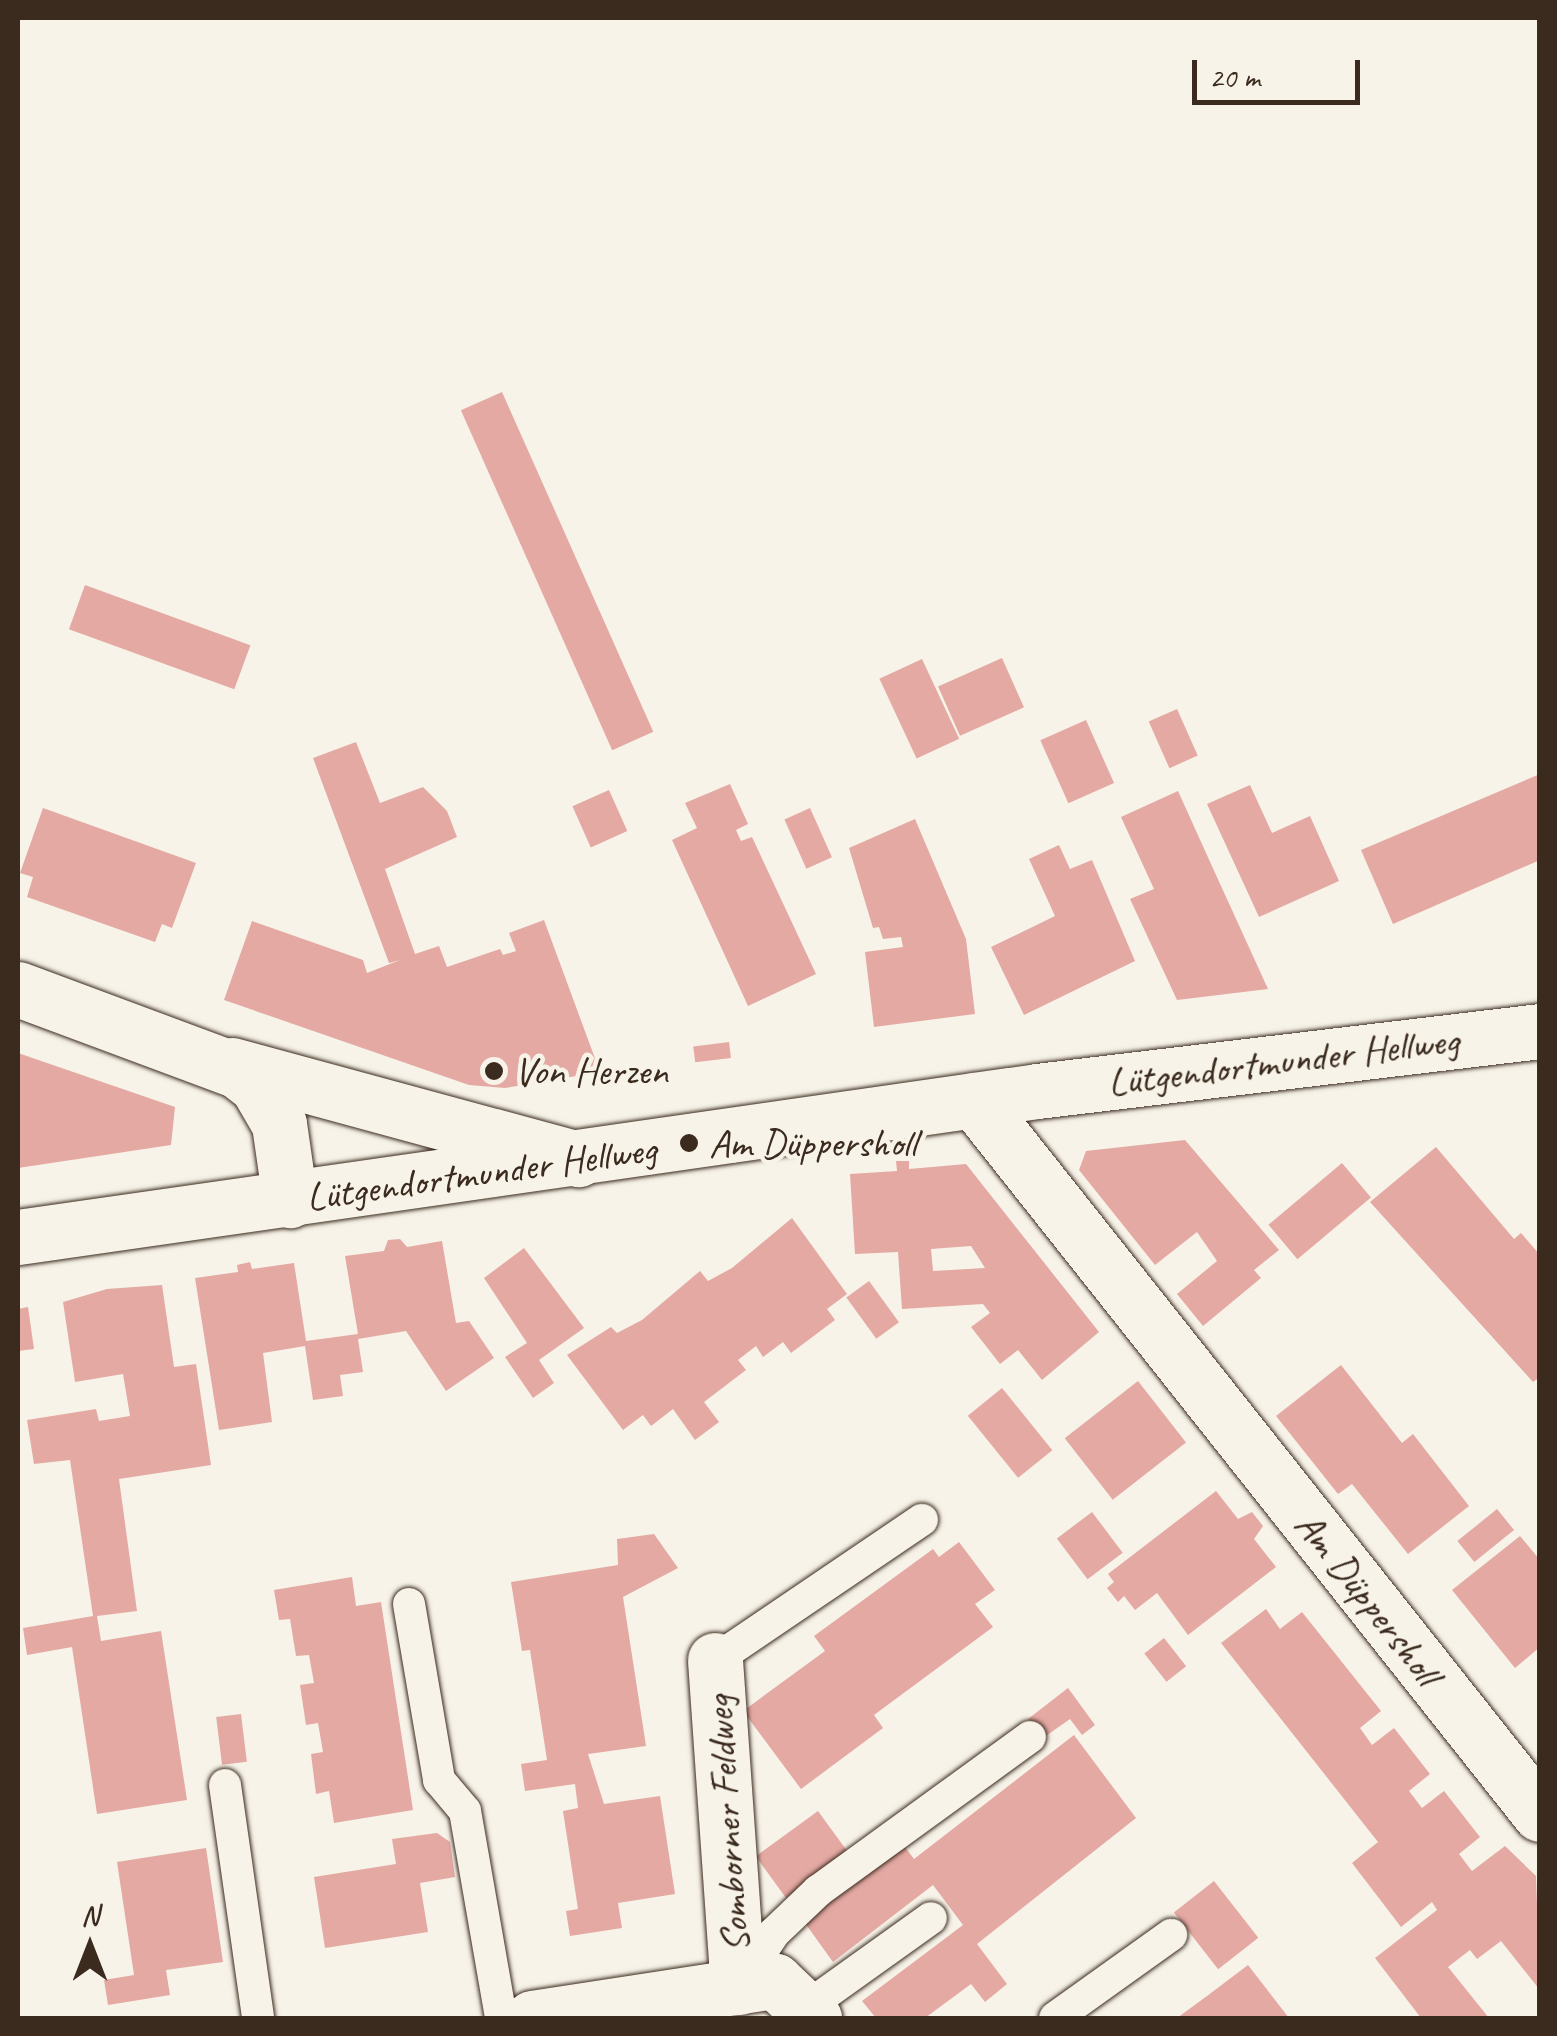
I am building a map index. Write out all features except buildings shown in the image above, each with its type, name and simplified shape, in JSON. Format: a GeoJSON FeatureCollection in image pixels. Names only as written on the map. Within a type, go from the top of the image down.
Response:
{"type":"FeatureCollection","features":[{"type":"Feature","properties":{"kind":"street"},"geometry":{"type":"LineString","coordinates":[[18,989],[238,1070],[271,1106],[284,1144],[290,1200]]}},
{"type":"Feature","properties":{"kind":"street","name":"Lütgendortmunder Hellweg"},"geometry":{"type":"LineString","coordinates":[[18,1237],[580,1160],[974,1100],[1540,1031]]}},
{"type":"Feature","properties":{"kind":"street"},"geometry":{"type":"LineString","coordinates":[[214,1060],[580,1160]]}},
{"type":"Feature","properties":{"kind":"street","name":"Am Düppersholl"},"geometry":{"type":"LineString","coordinates":[[974,1100],[1534,1797]]}},
{"type":"Feature","properties":{"kind":"street","name":"Somborner Feldweg"},"geometry":{"type":"LineString","coordinates":[[715,1660],[738,1987]]}},
{"type":"Feature","properties":{"kind":"street","name":"Somborner Feldweg"},"geometry":{"type":"LineString","coordinates":[[532,2018],[776,1982],[809,2014]]}},
{"type":"Feature","properties":{"kind":"lane"},"geometry":{"type":"LineString","coordinates":[[715,1660],[922,1520]]}},
{"type":"Feature","properties":{"kind":"lane"},"geometry":{"type":"LineString","coordinates":[[409,1604],[439,1780],[465,1812],[500,2018]]}},
{"type":"Feature","properties":{"kind":"lane"},"geometry":{"type":"LineString","coordinates":[[738,1987],[774,1933],[818,1891],[1030,1737]]}},
{"type":"Feature","properties":{"kind":"lane"},"geometry":{"type":"LineString","coordinates":[[225,1784],[258,2018]]}},
{"type":"Feature","properties":{"kind":"lane"},"geometry":{"type":"LineString","coordinates":[[809,2014],[931,1918]]}},
{"type":"Feature","properties":{"kind":"lane"},"geometry":{"type":"LineString","coordinates":[[1055,2018],[1171,1935]]}},
{"type":"Feature","properties":{"kind":"place","name":"Von Herzen"},"geometry":{"type":"Point","coordinates":[494,1071]}},
{"type":"Feature","properties":{"kind":"place","name":"Am Düppersholl"},"geometry":{"type":"Point","coordinates":[689,1143]}}]}
